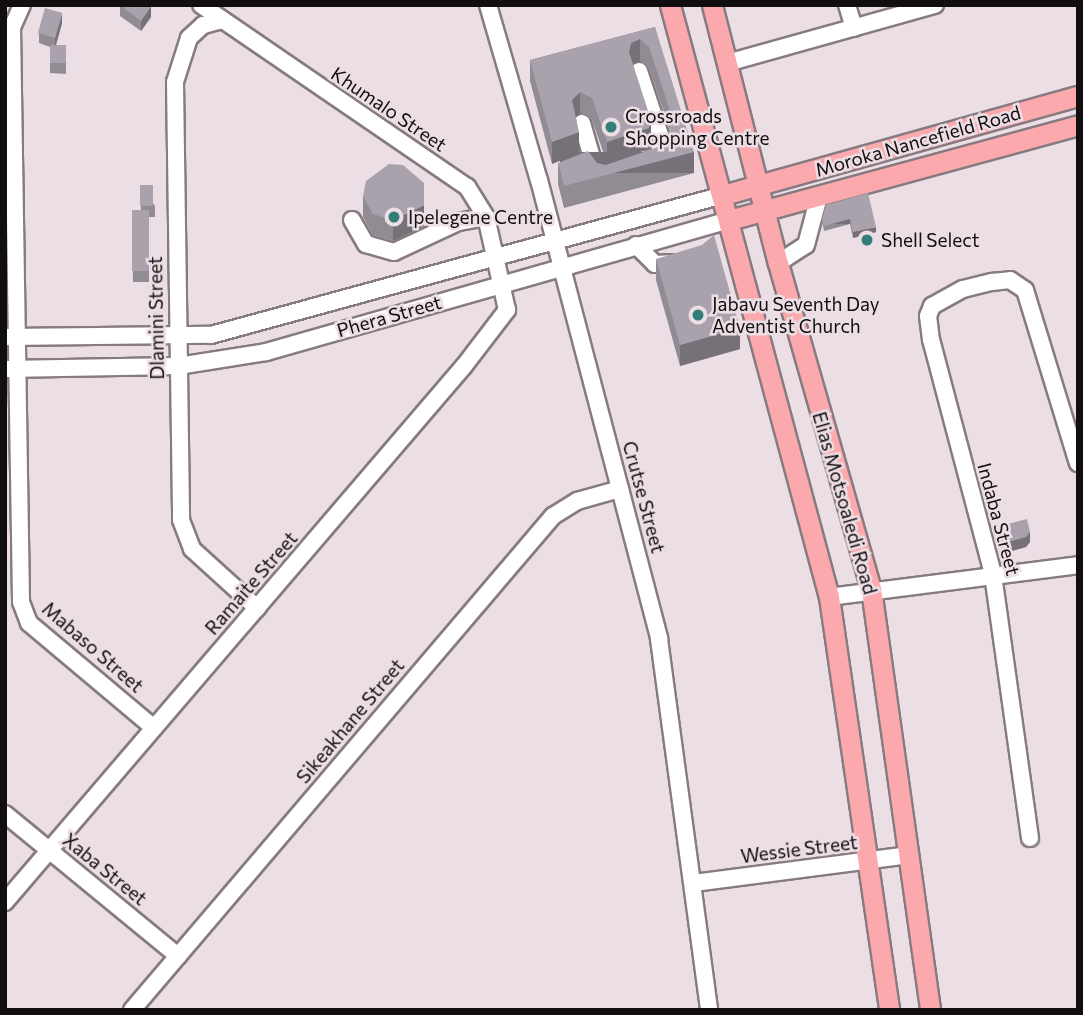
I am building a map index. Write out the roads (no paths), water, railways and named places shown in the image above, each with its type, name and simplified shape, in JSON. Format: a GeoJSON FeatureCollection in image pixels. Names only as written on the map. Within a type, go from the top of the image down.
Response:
{"type":"FeatureCollection","features":[{"type":"Feature","properties":{"kind":"main road","name":"Elias Motsoaledi Road"},"geometry":{"type":"LineString","coordinates":[[670,5],[748,284],[829,597],[889,1010]]}},
{"type":"Feature","properties":{"kind":"main road","name":"Elias Motsoaledi Road"},"geometry":{"type":"LineString","coordinates":[[712,5],[779,269],[871,589],[930,1010]]}},
{"type":"Feature","properties":{"kind":"main road","name":"Moroka Nancefield Road"},"geometry":{"type":"LineString","coordinates":[[758,187],[1078,96]]}},
{"type":"Feature","properties":{"kind":"main road","name":"Moroka Nancefield Road"},"geometry":{"type":"LineString","coordinates":[[764,211],[1078,125]]}},
{"type":"Feature","properties":{"kind":"main road"},"geometry":{"type":"LineString","coordinates":[[869,155],[876,180]]}},
{"type":"Feature","properties":{"kind":"main road","name":"Phera Street"},"geometry":{"type":"LineString","coordinates":[[723,195],[758,187]]}},
{"type":"Feature","properties":{"kind":"main road","name":"Phera Street"},"geometry":{"type":"LineString","coordinates":[[729,220],[764,211]]}},
{"type":"Feature","properties":{"kind":"main road"},"geometry":{"type":"LineString","coordinates":[[748,284],[779,269]]}},
{"type":"Feature","properties":{"kind":"street","name":"Mabaso Street"},"geometry":{"type":"LineString","coordinates":[[22,5],[12,27],[11,337],[20,592],[25,617],[153,727]]}},
{"type":"Feature","properties":{"kind":"street","name":"Khumalo Street"},"geometry":{"type":"LineString","coordinates":[[201,5],[467,187],[486,217],[502,284]]}},
{"type":"Feature","properties":{"kind":"street","name":"Crutse Street"},"geometry":{"type":"LineString","coordinates":[[488,5],[539,180],[559,266],[659,639],[709,1010]]}},
{"type":"Feature","properties":{"kind":"street"},"geometry":{"type":"LineString","coordinates":[[847,5],[854,29]]}},
{"type":"Feature","properties":{"kind":"street"},"geometry":{"type":"LineString","coordinates":[[727,63],[935,5]]}},
{"type":"Feature","properties":{"kind":"street","name":"Dlamini Street"},"geometry":{"type":"LineString","coordinates":[[222,20],[203,25],[190,38],[177,69],[177,337],[183,533],[192,549],[257,608]]}},
{"type":"Feature","properties":{"kind":"street"},"geometry":{"type":"LineString","coordinates":[[635,166],[658,157],[662,149],[639,71]]}},
{"type":"Feature","properties":{"kind":"street"},"geometry":{"type":"LineString","coordinates":[[582,123],[592,159],[603,176]]}},
{"type":"Feature","properties":{"kind":"street"},"geometry":{"type":"LineString","coordinates":[[539,180],[592,159]]}},
{"type":"Feature","properties":{"kind":"street","name":"Phera Street"},"geometry":{"type":"LineString","coordinates":[[11,337],[211,335],[723,195]]}},
{"type":"Feature","properties":{"kind":"street"},"geometry":{"type":"LineString","coordinates":[[779,269],[806,244],[819,196]]}},
{"type":"Feature","properties":{"kind":"street"},"geometry":{"type":"LineString","coordinates":[[352,220],[366,244],[394,252],[458,222],[486,217]]}},
{"type":"Feature","properties":{"kind":"street","name":"Phera Street"},"geometry":{"type":"LineString","coordinates":[[12,369],[178,366],[266,352],[559,266],[729,220]]}},
{"type":"Feature","properties":{"kind":"street"},"geometry":{"type":"LineString","coordinates":[[636,245],[661,267],[687,260]]}},
{"type":"Feature","properties":{"kind":"street","name":"Indaba Street"},"geometry":{"type":"LineString","coordinates":[[1030,838],[993,574],[928,316],[942,297],[964,289],[1010,280],[1019,284],[1029,298],[1078,463]]}},
{"type":"Feature","properties":{"kind":"street","name":"Ramaite Street"},"geometry":{"type":"LineString","coordinates":[[5,902],[498,325],[508,304],[502,284]]}},
{"type":"Feature","properties":{"kind":"street","name":"Sikeakhane Street"},"geometry":{"type":"LineString","coordinates":[[132,1010],[553,516],[577,501],[620,489]]}},
{"type":"Feature","properties":{"kind":"street"},"geometry":{"type":"LineString","coordinates":[[829,597],[871,589],[1078,565]]}},
{"type":"Feature","properties":{"kind":"street","name":"Xaba Street"},"geometry":{"type":"LineString","coordinates":[[5,814],[178,956]]}},
{"type":"Feature","properties":{"kind":"street","name":"Wessie Street"},"geometry":{"type":"LineString","coordinates":[[694,883],[909,855]]}},
{"type":"Feature","properties":{"kind":"place","name":"Crossroads Shopping Centre"},"geometry":{"type":"Point","coordinates":[611,127]}},
{"type":"Feature","properties":{"kind":"place","name":"Ipelegene Centre"},"geometry":{"type":"Point","coordinates":[394,217]}},
{"type":"Feature","properties":{"kind":"place","name":"Shell Select"},"geometry":{"type":"Point","coordinates":[867,240]}},
{"type":"Feature","properties":{"kind":"place","name":"Jabavu Seventh Day Adventist Church"},"geometry":{"type":"Point","coordinates":[698,315]}}]}
